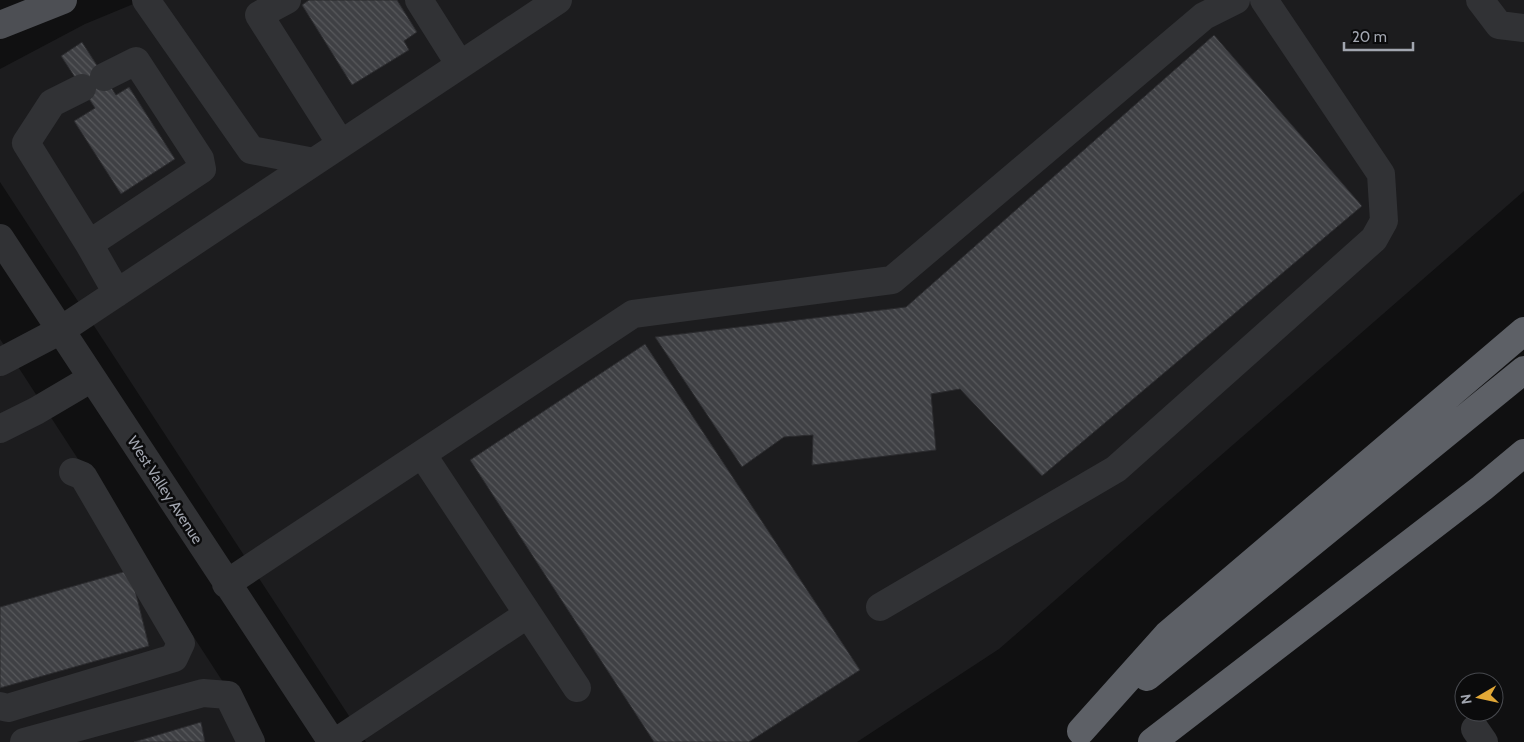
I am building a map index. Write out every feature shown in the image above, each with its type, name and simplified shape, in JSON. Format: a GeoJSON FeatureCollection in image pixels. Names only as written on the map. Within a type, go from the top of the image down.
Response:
{"type":"FeatureCollection","features":[{"type":"Feature","properties":{"kind":"highway"},"geometry":{"type":"LineString","coordinates":[[1072,737],[1166,636],[1524,331]]}},
{"type":"Feature","properties":{"kind":"highway"},"geometry":{"type":"LineString","coordinates":[[1072,737],[1524,370]]}},
{"type":"Feature","properties":{"kind":"highway"},"geometry":{"type":"LineString","coordinates":[[1152,742],[1524,454]]}},
{"type":"Feature","properties":{"kind":"highway"},"geometry":{"type":"LineString","coordinates":[[1482,488],[1524,471]]}},
{"type":"Feature","properties":{"kind":"main road"},"geometry":{"type":"LineString","coordinates":[[0,25],[63,0]]}},
{"type":"Feature","properties":{"kind":"street"},"geometry":{"type":"LineString","coordinates":[[146,0],[251,150],[314,162]]}},
{"type":"Feature","properties":{"kind":"street"},"geometry":{"type":"LineString","coordinates":[[287,0],[259,15],[341,144]]}},
{"type":"Feature","properties":{"kind":"street"},"geometry":{"type":"LineString","coordinates":[[419,0],[460,65]]}},
{"type":"Feature","properties":{"kind":"street"},"geometry":{"type":"LineString","coordinates":[[0,362],[61,330],[558,0]]}},
{"type":"Feature","properties":{"kind":"street"},"geometry":{"type":"LineString","coordinates":[[226,584],[633,314],[892,280],[1204,16],[1236,0]]}},
{"type":"Feature","properties":{"kind":"street"},"geometry":{"type":"LineString","coordinates":[[880,607],[1116,469],[1374,239],[1384,221],[1381,174],[1264,0]]}},
{"type":"Feature","properties":{"kind":"street"},"geometry":{"type":"LineString","coordinates":[[1480,0],[1500,25],[1524,28]]}},
{"type":"Feature","properties":{"kind":"street"},"geometry":{"type":"LineString","coordinates":[[89,244],[202,169],[200,159],[136,61],[52,103],[26,143],[117,293]]}},
{"type":"Feature","properties":{"kind":"street","name":"West Valley Avenue"},"geometry":{"type":"LineString","coordinates":[[0,238],[226,584],[332,742]]}},
{"type":"Feature","properties":{"kind":"street"},"geometry":{"type":"LineString","coordinates":[[0,429],[36,411],[92,378]]}},
{"type":"Feature","properties":{"kind":"street"},"geometry":{"type":"LineString","coordinates":[[422,454],[577,688]]}},
{"type":"Feature","properties":{"kind":"street"},"geometry":{"type":"LineString","coordinates":[[0,706],[8,708],[174,658],[181,643],[84,476],[73,472]]}},
{"type":"Feature","properties":{"kind":"street"},"geometry":{"type":"LineString","coordinates":[[336,742],[528,614]]}},
{"type":"Feature","properties":{"kind":"street"},"geometry":{"type":"LineString","coordinates":[[24,742],[203,693],[228,695],[251,742]]}},
{"type":"Feature","properties":{"kind":"shaded area"},"geometry":{"type":"Polygon","coordinates":[[[143,0],[1524,0],[1524,191],[999,649],[857,742],[366,742],[0,182],[0,69],[85,24],[143,0]]]}},
{"type":"Feature","properties":{"kind":"shaded area"},"geometry":{"type":"Polygon","coordinates":[[[0,339],[262,742],[0,742],[0,339]]]}},
{"type":"Feature","properties":{"kind":"building"},"geometry":{"type":"Polygon","coordinates":[[[309,0],[397,0],[417,32],[404,41],[409,50],[352,85],[302,5],[309,0]]]}},
{"type":"Feature","properties":{"kind":"building"},"geometry":{"type":"Polygon","coordinates":[[[1214,35],[1362,206],[1042,476],[960,389],[931,394],[936,450],[812,465],[813,435],[784,437],[742,467],[655,337],[906,307],[1214,35]]]}},
{"type":"Feature","properties":{"kind":"building"},"geometry":{"type":"Polygon","coordinates":[[[82,42],[116,95],[129,87],[175,159],[121,194],[74,121],[95,108],[61,56],[82,42]]]}},
{"type":"Feature","properties":{"kind":"building"},"geometry":{"type":"Polygon","coordinates":[[[645,344],[860,670],[749,742],[654,742],[470,460],[645,344]]]}},
{"type":"Feature","properties":{"kind":"building"},"geometry":{"type":"Polygon","coordinates":[[[130,570],[149,646],[0,688],[0,607],[130,570]]]}},
{"type":"Feature","properties":{"kind":"building"},"geometry":{"type":"Polygon","coordinates":[[[201,722],[205,742],[134,742],[201,722]]]}}]}
